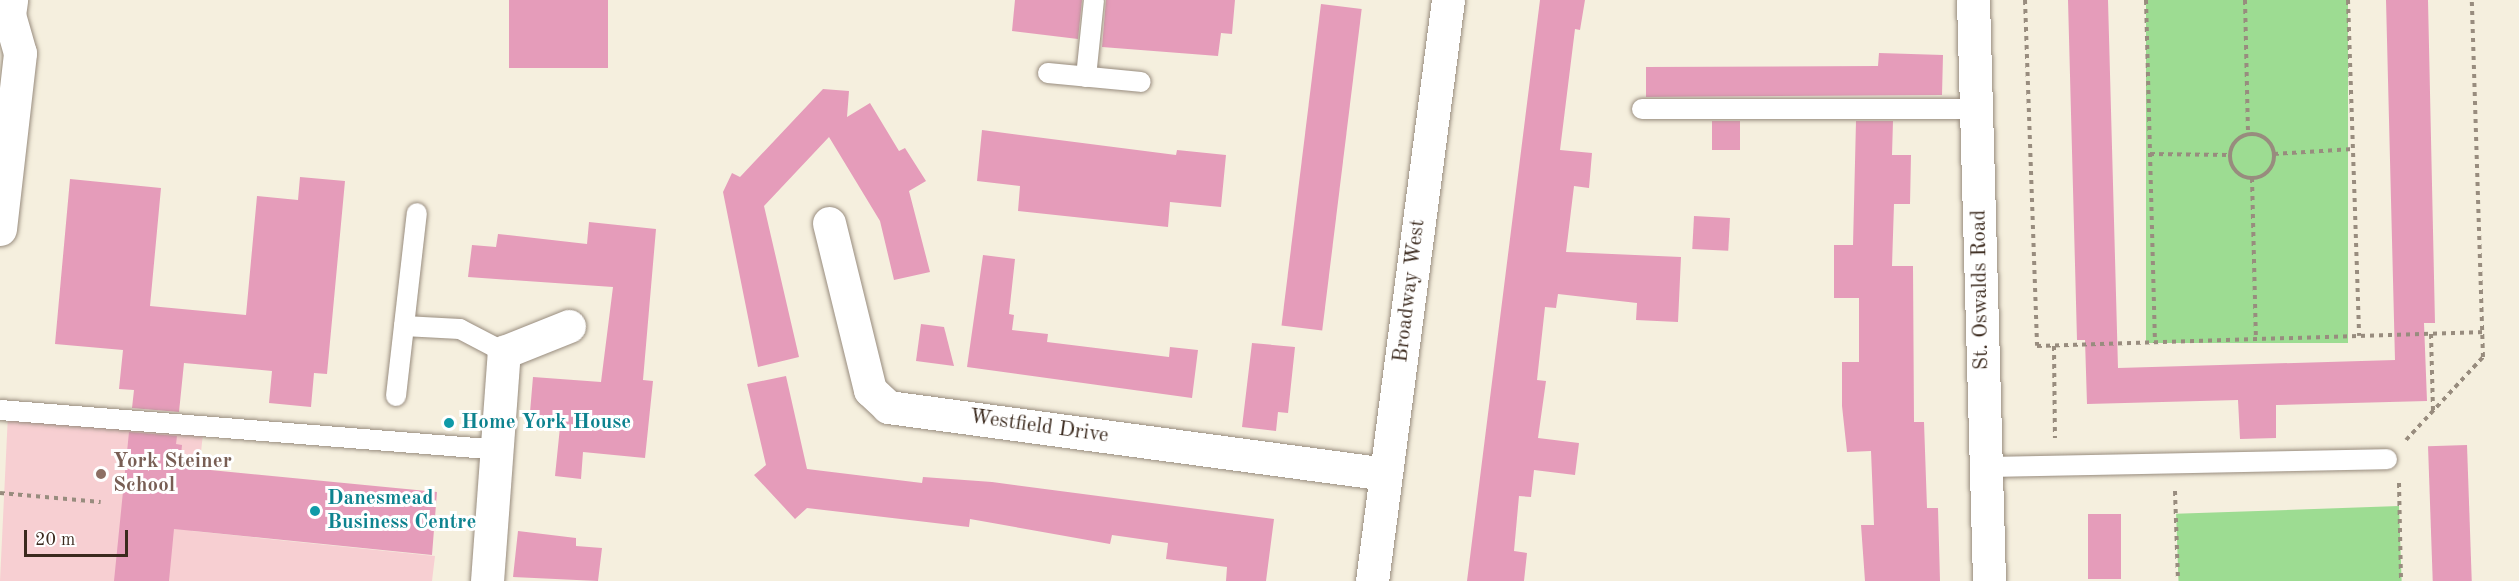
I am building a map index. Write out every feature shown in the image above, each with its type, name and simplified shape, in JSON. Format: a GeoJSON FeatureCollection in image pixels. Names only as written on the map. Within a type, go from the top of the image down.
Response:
{"type":"FeatureCollection","features":[{"type":"Feature","properties":{"kind":"street","name":"Broadway West"},"geometry":{"type":"LineString","coordinates":[[1372,581],[1448,0]]}},
{"type":"Feature","properties":{"kind":"street","name":"St. Oswalds Road"},"geometry":{"type":"LineString","coordinates":[[1973,0],[1989,581]]}},
{"type":"Feature","properties":{"kind":"street"},"geometry":{"type":"LineString","coordinates":[[0,229],[20,53],[7,12]]}},
{"type":"Feature","properties":{"kind":"street","name":"Westfield Drive"},"geometry":{"type":"LineString","coordinates":[[829,223],[870,390],[888,407],[1386,474]]}},
{"type":"Feature","properties":{"kind":"street"},"geometry":{"type":"LineString","coordinates":[[487,581],[500,450],[504,352],[568,326]]}},
{"type":"Feature","properties":{"kind":"lane"},"geometry":{"type":"LineString","coordinates":[[1086,77],[1094,0]]}},
{"type":"Feature","properties":{"kind":"lane"},"geometry":{"type":"LineString","coordinates":[[1048,73],[1141,82]]}},
{"type":"Feature","properties":{"kind":"lane"},"geometry":{"type":"LineString","coordinates":[[1642,109],[1976,110]]}},
{"type":"Feature","properties":{"kind":"lane"},"geometry":{"type":"LineString","coordinates":[[396,396],[417,213]]}},
{"type":"Feature","properties":{"kind":"lane"},"geometry":{"type":"LineString","coordinates":[[404,326],[460,329],[504,352]]}},
{"type":"Feature","properties":{"kind":"lane"},"geometry":{"type":"LineString","coordinates":[[0,410],[500,450]]}},
{"type":"Feature","properties":{"kind":"lane"},"geometry":{"type":"LineString","coordinates":[[1986,467],[2388,459]]}},
{"type":"Feature","properties":{"kind":"path"},"geometry":{"type":"LineString","coordinates":[[2025,0],[2037,346],[2486,332]]}},
{"type":"Feature","properties":{"kind":"path"},"geometry":{"type":"LineString","coordinates":[[2146,0],[2155,343]]}},
{"type":"Feature","properties":{"kind":"path"},"geometry":{"type":"LineString","coordinates":[[2150,154],[2230,154],[2248,135],[2245,0]]}},
{"type":"Feature","properties":{"kind":"path"},"geometry":{"type":"LineString","coordinates":[[2348,0],[2359,336]]}},
{"type":"Feature","properties":{"kind":"path"},"geometry":{"type":"LineString","coordinates":[[2401,581],[2399,470],[2388,459],[2483,357],[2486,332],[2472,0]]}},
{"type":"Feature","properties":{"kind":"path"},"geometry":{"type":"LineString","coordinates":[[2230,154],[2238,173],[2252,178],[2265,174],[2274,154],[2268,141],[2248,135]]}},
{"type":"Feature","properties":{"kind":"path"},"geometry":{"type":"LineString","coordinates":[[2274,154],[2353,150]]}},
{"type":"Feature","properties":{"kind":"path"},"geometry":{"type":"LineString","coordinates":[[2252,178],[2256,339]]}},
{"type":"Feature","properties":{"kind":"path"},"geometry":{"type":"LineString","coordinates":[[2431,334],[2433,412]]}},
{"type":"Feature","properties":{"kind":"path"},"geometry":{"type":"LineString","coordinates":[[2054,346],[2055,466]]}},
{"type":"Feature","properties":{"kind":"path"},"geometry":{"type":"LineString","coordinates":[[2173,463],[2178,581]]}},
{"type":"Feature","properties":{"kind":"path"},"geometry":{"type":"LineString","coordinates":[[0,493],[101,502]]}},
{"type":"Feature","properties":{"kind":"shaded area","name":"York Steiner School"},"geometry":{"type":"Polygon","coordinates":[[[8,414],[203,434],[192,531],[435,556],[432,581],[0,581],[8,414]]]}},
{"type":"Feature","properties":{"kind":"green space"},"geometry":{"type":"Polygon","coordinates":[[[2146,0],[2348,0],[2348,343],[2146,343],[2146,0]]]}},
{"type":"Feature","properties":{"kind":"green space"},"geometry":{"type":"Polygon","coordinates":[[[2399,506],[2402,581],[2178,581],[2176,514],[2399,506]]]}},
{"type":"Feature","properties":{"kind":"building"},"geometry":{"type":"Polygon","coordinates":[[[509,0],[608,0],[608,68],[509,68],[509,0]]]}},
{"type":"Feature","properties":{"kind":"building"},"geometry":{"type":"Polygon","coordinates":[[[1015,0],[1082,0],[1078,39],[1012,31],[1015,0]]]}},
{"type":"Feature","properties":{"kind":"building"},"geometry":{"type":"Polygon","coordinates":[[[1106,0],[1235,0],[1232,34],[1221,33],[1218,56],[1102,47],[1106,0]]]}},
{"type":"Feature","properties":{"kind":"building"},"geometry":{"type":"Polygon","coordinates":[[[1540,0],[1585,0],[1580,30],[1575,29],[1560,150],[1592,153],[1589,188],[1574,186],[1566,252],[1681,257],[1678,322],[1636,320],[1637,303],[1558,294],[1556,308],[1545,307],[1537,380],[1546,381],[1538,438],[1579,443],[1575,475],[1534,470],[1531,497],[1519,496],[1514,551],[1527,553],[1524,581],[1467,581],[1540,0]]]}},
{"type":"Feature","properties":{"kind":"building"},"geometry":{"type":"Polygon","coordinates":[[[2068,0],[2108,0],[2118,368],[2395,360],[2386,0],[2428,0],[2435,323],[2424,323],[2427,401],[2276,405],[2276,438],[2240,439],[2238,400],[2087,404],[2085,340],[2077,340],[2068,0]]]}},
{"type":"Feature","properties":{"kind":"building"},"geometry":{"type":"Polygon","coordinates":[[[1321,4],[1362,9],[1322,331],[1282,326],[1321,4]]]}},
{"type":"Feature","properties":{"kind":"building"},"geometry":{"type":"Polygon","coordinates":[[[1879,53],[1943,55],[1942,95],[1646,97],[1646,67],[1878,66],[1879,53]]]}},
{"type":"Feature","properties":{"kind":"building"},"geometry":{"type":"Polygon","coordinates":[[[823,89],[849,91],[847,117],[870,103],[899,151],[905,148],[926,181],[909,191],[930,272],[894,280],[880,221],[829,137],[764,206],[799,357],[758,367],[723,192],[732,173],[740,177],[823,89]]]}},
{"type":"Feature","properties":{"kind":"building"},"geometry":{"type":"Polygon","coordinates":[[[1712,121],[1740,121],[1740,150],[1712,150],[1712,121]]]}},
{"type":"Feature","properties":{"kind":"building"},"geometry":{"type":"Polygon","coordinates":[[[1856,121],[1893,121],[1892,155],[1911,155],[1910,204],[1894,204],[1892,266],[1913,266],[1914,422],[1924,422],[1927,508],[1938,508],[1940,581],[1865,581],[1861,525],[1874,525],[1871,451],[1847,452],[1842,406],[1842,362],[1859,362],[1859,298],[1834,298],[1834,245],[1853,245],[1856,121]]]}},
{"type":"Feature","properties":{"kind":"building"},"geometry":{"type":"Polygon","coordinates":[[[982,130],[1176,155],[1177,150],[1226,155],[1221,207],[1170,202],[1168,227],[1018,211],[1020,186],[977,181],[982,130]]]}},
{"type":"Feature","properties":{"kind":"building"},"geometry":{"type":"Polygon","coordinates":[[[300,177],[345,181],[327,374],[314,373],[311,407],[269,403],[272,371],[184,363],[179,412],[132,408],[134,390],[119,389],[123,350],[55,344],[70,179],[161,188],[150,306],[246,315],[257,196],[298,200],[300,177]]]}},
{"type":"Feature","properties":{"kind":"building"},"geometry":{"type":"Polygon","coordinates":[[[1694,216],[1730,218],[1728,251],[1692,249],[1694,216]]]}},
{"type":"Feature","properties":{"kind":"building"},"geometry":{"type":"Polygon","coordinates":[[[589,222],[656,229],[643,380],[653,381],[645,458],[583,452],[581,479],[555,476],[560,427],[529,424],[533,377],[601,382],[613,287],[468,277],[472,245],[496,247],[498,234],[587,244],[589,222]]]}},
{"type":"Feature","properties":{"kind":"building"},"geometry":{"type":"Polygon","coordinates":[[[983,255],[1015,259],[1009,314],[1014,315],[1012,330],[1048,334],[1047,342],[1169,357],[1170,347],[1198,350],[1192,398],[967,367],[983,255]]]}},
{"type":"Feature","properties":{"kind":"building"},"geometry":{"type":"Polygon","coordinates":[[[921,324],[944,327],[954,366],[916,361],[921,324]]]}},
{"type":"Feature","properties":{"kind":"building"},"geometry":{"type":"Polygon","coordinates":[[[1252,343],[1295,347],[1288,413],[1278,412],[1276,431],[1242,427],[1252,343]]]}},
{"type":"Feature","properties":{"kind":"building"},"geometry":{"type":"Polygon","coordinates":[[[786,376],[807,469],[922,483],[923,477],[992,482],[1274,519],[1266,581],[1226,581],[1227,567],[1166,559],[1168,543],[1112,535],[1110,544],[970,519],[969,527],[807,508],[795,519],[754,475],[766,465],[747,384],[786,376]]]}},
{"type":"Feature","properties":{"kind":"building","name":"Danesmead Business Centre"},"geometry":{"type":"Polygon","coordinates":[[[129,432],[177,436],[176,444],[182,445],[180,467],[437,492],[432,555],[174,529],[169,581],[114,581],[129,432]]]}},
{"type":"Feature","properties":{"kind":"building"},"geometry":{"type":"Polygon","coordinates":[[[2467,445],[2472,581],[2433,581],[2428,446],[2467,445]]]}},
{"type":"Feature","properties":{"kind":"building"},"geometry":{"type":"Polygon","coordinates":[[[2088,514],[2121,514],[2121,579],[2088,579],[2088,514]]]}},
{"type":"Feature","properties":{"kind":"building"},"geometry":{"type":"Polygon","coordinates":[[[518,531],[576,538],[576,546],[602,548],[598,581],[513,577],[518,531]]]}},
{"type":"Feature","properties":{"kind":"place","name":"Home York House"},"geometry":{"type":"Point","coordinates":[449,423]}},
{"type":"Feature","properties":{"kind":"place","name":"York Steiner School"},"geometry":{"type":"Point","coordinates":[101,474]}},
{"type":"Feature","properties":{"kind":"place","name":"Danesmead Business Centre"},"geometry":{"type":"Point","coordinates":[315,511]}}]}
